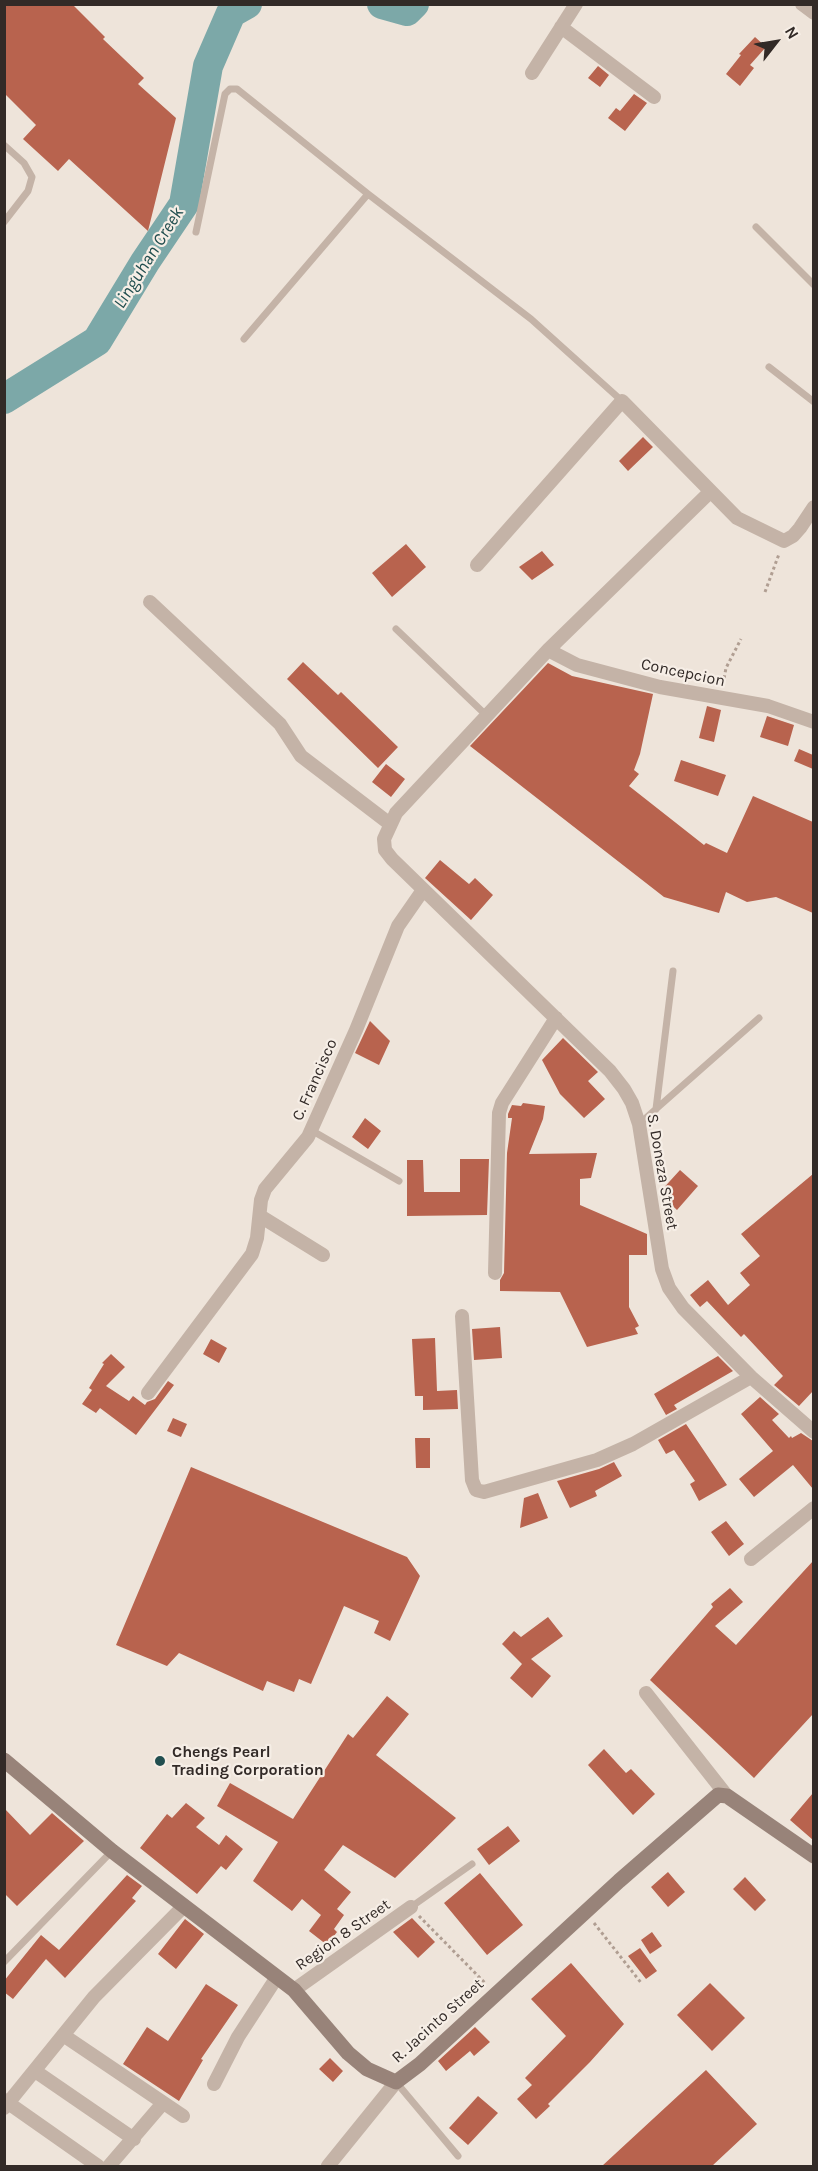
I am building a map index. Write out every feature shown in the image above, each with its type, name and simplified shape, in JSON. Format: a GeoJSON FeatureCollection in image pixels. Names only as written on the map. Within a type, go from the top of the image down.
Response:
{"type":"FeatureCollection","features":[{"type":"Feature","properties":{"kind":"street"},"geometry":{"type":"LineString","coordinates":[[532,74],[576,4]]}},
{"type":"Feature","properties":{"kind":"street"},"geometry":{"type":"LineString","coordinates":[[802,4],[813,13]]}},
{"type":"Feature","properties":{"kind":"street"},"geometry":{"type":"LineString","coordinates":[[561,27],[654,96]]}},
{"type":"Feature","properties":{"kind":"street"},"geometry":{"type":"LineString","coordinates":[[477,566],[622,401],[737,519],[784,541],[800,528],[813,507]]}},
{"type":"Feature","properties":{"kind":"street"},"geometry":{"type":"LineString","coordinates":[[150,602],[280,724],[301,756],[390,824],[396,813],[548,650],[710,492]]}},
{"type":"Feature","properties":{"kind":"street","name":"Concepcion"},"geometry":{"type":"LineString","coordinates":[[548,650],[577,665],[660,687],[768,706],[813,722]]}},
{"type":"Feature","properties":{"kind":"street","name":"S. Doneza Street"},"geometry":{"type":"LineString","coordinates":[[390,824],[384,839],[385,850],[392,859],[610,1071],[632,1102],[639,1124],[662,1269],[669,1288],[683,1308],[751,1377],[813,1432]]}},
{"type":"Feature","properties":{"kind":"street","name":"C. Francisco"},"geometry":{"type":"LineString","coordinates":[[148,1393],[252,1254],[265,1189],[311,1130],[398,926],[423,890]]}},
{"type":"Feature","properties":{"kind":"street"},"geometry":{"type":"LineString","coordinates":[[495,1273],[502,1103],[556,1018]]}},
{"type":"Feature","properties":{"kind":"street"},"geometry":{"type":"LineString","coordinates":[[260,1216],[323,1255]]}},
{"type":"Feature","properties":{"kind":"street"},"geometry":{"type":"LineString","coordinates":[[462,1316],[472,1480],[476,1490],[484,1492],[597,1460],[633,1444],[751,1377]]}},
{"type":"Feature","properties":{"kind":"street"},"geometry":{"type":"LineString","coordinates":[[751,1559],[813,1508]]}},
{"type":"Feature","properties":{"kind":"street"},"geometry":{"type":"LineString","coordinates":[[646,1693],[727,1796],[813,1856]]}},
{"type":"Feature","properties":{"kind":"street","name":"R. Jacinto Street"},"geometry":{"type":"LineString","coordinates":[[4,1760],[112,1851],[294,1990],[348,2053],[367,2069],[396,2082],[420,2064],[710,1801],[718,1796],[727,1796]]}},
{"type":"Feature","properties":{"kind":"street"},"geometry":{"type":"LineString","coordinates":[[98,2166],[6,2104],[94,1997],[184,1906]]}},
{"type":"Feature","properties":{"kind":"street","name":"Region 8 Street"},"geometry":{"type":"LineString","coordinates":[[294,1990],[411,1907]]}},
{"type":"Feature","properties":{"kind":"street"},"geometry":{"type":"LineString","coordinates":[[214,2084],[238,2037],[277,1977]]}},
{"type":"Feature","properties":{"kind":"street"},"geometry":{"type":"LineString","coordinates":[[63,2035],[183,2116]]}},
{"type":"Feature","properties":{"kind":"street"},"geometry":{"type":"LineString","coordinates":[[35,2071],[134,2139]]}},
{"type":"Feature","properties":{"kind":"street"},"geometry":{"type":"LineString","coordinates":[[328,2166],[396,2082]]}},
{"type":"Feature","properties":{"kind":"street"},"geometry":{"type":"LineString","coordinates":[[109,2166],[163,2103]]}},
{"type":"Feature","properties":{"kind":"lane"},"geometry":{"type":"LineString","coordinates":[[196,232],[225,94],[230,89],[237,89],[368,194],[531,319],[622,401]]}},
{"type":"Feature","properties":{"kind":"lane"},"geometry":{"type":"LineString","coordinates":[[4,145],[24,163],[32,177],[28,191],[4,222]]}},
{"type":"Feature","properties":{"kind":"lane"},"geometry":{"type":"LineString","coordinates":[[244,339],[368,194]]}},
{"type":"Feature","properties":{"kind":"lane"},"geometry":{"type":"LineString","coordinates":[[756,227],[813,285]]}},
{"type":"Feature","properties":{"kind":"lane"},"geometry":{"type":"LineString","coordinates":[[769,367],[813,402]]}},
{"type":"Feature","properties":{"kind":"lane"},"geometry":{"type":"LineString","coordinates":[[396,629],[488,716]]}},
{"type":"Feature","properties":{"kind":"lane"},"geometry":{"type":"LineString","coordinates":[[656,1109],[673,971]]}},
{"type":"Feature","properties":{"kind":"lane"},"geometry":{"type":"LineString","coordinates":[[639,1124],[759,1018]]}},
{"type":"Feature","properties":{"kind":"lane"},"geometry":{"type":"LineString","coordinates":[[311,1130],[399,1180]]}},
{"type":"Feature","properties":{"kind":"lane"},"geometry":{"type":"LineString","coordinates":[[4,1962],[112,1851]]}},
{"type":"Feature","properties":{"kind":"lane"},"geometry":{"type":"LineString","coordinates":[[411,1907],[472,1864]]}},
{"type":"Feature","properties":{"kind":"lane"},"geometry":{"type":"LineString","coordinates":[[396,2082],[458,2156]]}},
{"type":"Feature","properties":{"kind":"path"},"geometry":{"type":"LineString","coordinates":[[765,592],[784,541]]}},
{"type":"Feature","properties":{"kind":"path"},"geometry":{"type":"LineString","coordinates":[[721,698],[726,668],[741,639]]}},
{"type":"Feature","properties":{"kind":"path"},"geometry":{"type":"LineString","coordinates":[[411,1907],[496,1994]]}},
{"type":"Feature","properties":{"kind":"path"},"geometry":{"type":"LineString","coordinates":[[585,1912],[642,1984]]}},
{"type":"Feature","properties":{"kind":"building"},"geometry":{"type":"Polygon","coordinates":[[[4,4],[72,4],[105,37],[103,39],[144,78],[138,84],[176,118],[148,231],[69,159],[58,171],[23,139],[36,125],[4,93],[4,4]]]}},
{"type":"Feature","properties":{"kind":"building"},"geometry":{"type":"Polygon","coordinates":[[[755,37],[766,47],[750,65],[754,68],[740,86],[726,74],[741,55],[739,54],[755,37]]]}},
{"type":"Feature","properties":{"kind":"building"},"geometry":{"type":"Polygon","coordinates":[[[598,66],[609,75],[600,87],[588,78],[598,66]]]}},
{"type":"Feature","properties":{"kind":"building"},"geometry":{"type":"Polygon","coordinates":[[[634,94],[647,103],[625,131],[608,118],[616,108],[620,111],[634,94]]]}},
{"type":"Feature","properties":{"kind":"building"},"geometry":{"type":"Polygon","coordinates":[[[643,437],[653,447],[628,471],[619,461],[643,437]]]}},
{"type":"Feature","properties":{"kind":"building"},"geometry":{"type":"Polygon","coordinates":[[[406,544],[426,567],[392,597],[372,573],[406,544]]]}},
{"type":"Feature","properties":{"kind":"building"},"geometry":{"type":"Polygon","coordinates":[[[542,551],[554,565],[532,580],[519,567],[542,551]]]}},
{"type":"Feature","properties":{"kind":"building"},"geometry":{"type":"Polygon","coordinates":[[[303,662],[338,695],[341,692],[398,747],[378,768],[287,679],[303,662]]]}},
{"type":"Feature","properties":{"kind":"building"},"geometry":{"type":"Polygon","coordinates":[[[548,663],[572,676],[653,694],[640,754],[634,770],[639,774],[629,786],[704,845],[706,843],[727,853],[753,796],[813,822],[813,913],[776,897],[747,902],[726,892],[719,913],[664,897],[470,746],[548,663]]]}},
{"type":"Feature","properties":{"kind":"building"},"geometry":{"type":"Polygon","coordinates":[[[707,706],[721,710],[714,742],[699,738],[707,706]]]}},
{"type":"Feature","properties":{"kind":"building"},"geometry":{"type":"Polygon","coordinates":[[[767,716],[794,725],[788,746],[760,737],[767,716]]]}},
{"type":"Feature","properties":{"kind":"building"},"geometry":{"type":"Polygon","coordinates":[[[799,749],[813,755],[813,769],[794,761],[799,749]]]}},
{"type":"Feature","properties":{"kind":"building"},"geometry":{"type":"Polygon","coordinates":[[[681,760],[726,775],[718,796],[674,781],[681,760]]]}},
{"type":"Feature","properties":{"kind":"building"},"geometry":{"type":"Polygon","coordinates":[[[386,764],[405,779],[391,797],[372,782],[386,764]]]}},
{"type":"Feature","properties":{"kind":"building"},"geometry":{"type":"Polygon","coordinates":[[[440,860],[469,884],[475,878],[493,895],[471,920],[425,878],[440,860]]]}},
{"type":"Feature","properties":{"kind":"building"},"geometry":{"type":"Polygon","coordinates":[[[370,1021],[390,1041],[379,1065],[355,1053],[370,1021]]]}},
{"type":"Feature","properties":{"kind":"building"},"geometry":{"type":"Polygon","coordinates":[[[563,1038],[598,1072],[588,1081],[605,1099],[584,1118],[560,1094],[542,1060],[563,1038]]]}},
{"type":"Feature","properties":{"kind":"building"},"geometry":{"type":"Polygon","coordinates":[[[523,1103],[545,1106],[543,1119],[529,1154],[597,1153],[591,1178],[580,1179],[580,1205],[647,1234],[647,1255],[629,1255],[629,1307],[639,1326],[635,1328],[638,1334],[587,1347],[560,1292],[500,1291],[500,1280],[504,1273],[507,1153],[512,1118],[508,1118],[508,1114],[512,1105],[521,1106],[523,1103]]]}},
{"type":"Feature","properties":{"kind":"building"},"geometry":{"type":"Polygon","coordinates":[[[365,1118],[381,1131],[368,1149],[352,1137],[365,1118]]]}},
{"type":"Feature","properties":{"kind":"building"},"geometry":{"type":"Polygon","coordinates":[[[460,1159],[489,1159],[487,1215],[407,1216],[407,1160],[423,1160],[424,1192],[460,1192],[460,1159]]]}},
{"type":"Feature","properties":{"kind":"building"},"geometry":{"type":"Polygon","coordinates":[[[680,1170],[698,1186],[677,1210],[659,1193],[680,1170]]]}},
{"type":"Feature","properties":{"kind":"building"},"geometry":{"type":"Polygon","coordinates":[[[813,1174],[813,1391],[799,1406],[774,1385],[783,1376],[744,1334],[741,1337],[707,1301],[700,1307],[690,1295],[708,1280],[728,1305],[750,1285],[740,1273],[760,1256],[741,1234],[813,1174]]]}},
{"type":"Feature","properties":{"kind":"building"},"geometry":{"type":"Polygon","coordinates":[[[500,1327],[502,1358],[474,1360],[472,1329],[500,1327]]]}},
{"type":"Feature","properties":{"kind":"building"},"geometry":{"type":"Polygon","coordinates":[[[435,1338],[437,1391],[457,1390],[458,1409],[423,1410],[423,1396],[415,1396],[412,1339],[435,1338]]]}},
{"type":"Feature","properties":{"kind":"building"},"geometry":{"type":"Polygon","coordinates":[[[211,1339],[227,1348],[219,1363],[203,1354],[211,1339]]]}},
{"type":"Feature","properties":{"kind":"building"},"geometry":{"type":"Polygon","coordinates":[[[111,1354],[125,1367],[106,1386],[129,1401],[133,1396],[145,1405],[155,1399],[168,1381],[174,1385],[136,1435],[100,1408],[96,1413],[82,1404],[92,1390],[89,1388],[104,1364],[102,1363],[111,1354]]]}},
{"type":"Feature","properties":{"kind":"building"},"geometry":{"type":"Polygon","coordinates":[[[718,1356],[733,1371],[674,1405],[677,1409],[666,1415],[654,1394],[718,1356]]]}},
{"type":"Feature","properties":{"kind":"building"},"geometry":{"type":"Polygon","coordinates":[[[760,1397],[779,1414],[772,1420],[789,1438],[801,1433],[813,1441],[813,1489],[793,1465],[754,1497],[739,1479],[773,1451],[741,1414],[760,1397]]]}},
{"type":"Feature","properties":{"kind":"building"},"geometry":{"type":"Polygon","coordinates":[[[173,1418],[187,1424],[181,1437],[167,1431],[173,1418]]]}},
{"type":"Feature","properties":{"kind":"building"},"geometry":{"type":"Polygon","coordinates":[[[686,1424],[727,1485],[699,1501],[690,1484],[695,1481],[674,1450],[666,1454],[658,1440],[686,1424]]]}},
{"type":"Feature","properties":{"kind":"building"},"geometry":{"type":"Polygon","coordinates":[[[415,1438],[430,1438],[430,1468],[416,1468],[415,1438]]]}},
{"type":"Feature","properties":{"kind":"building"},"geometry":{"type":"Polygon","coordinates":[[[614,1462],[622,1476],[595,1491],[597,1496],[570,1508],[557,1481],[599,1469],[614,1462]]]}},
{"type":"Feature","properties":{"kind":"building"},"geometry":{"type":"Polygon","coordinates":[[[191,1467],[407,1557],[420,1576],[390,1641],[374,1633],[379,1621],[344,1606],[311,1684],[299,1679],[294,1692],[267,1681],[263,1691],[179,1653],[167,1666],[116,1645],[191,1467]]]}},
{"type":"Feature","properties":{"kind":"building"},"geometry":{"type":"Polygon","coordinates":[[[538,1493],[548,1518],[520,1528],[524,1498],[538,1493]]]}},
{"type":"Feature","properties":{"kind":"building"},"geometry":{"type":"Polygon","coordinates":[[[726,1521],[744,1544],[729,1556],[711,1532],[726,1521]]]}},
{"type":"Feature","properties":{"kind":"building"},"geometry":{"type":"Polygon","coordinates":[[[813,1561],[813,1714],[754,1778],[650,1680],[713,1607],[711,1604],[730,1588],[743,1602],[715,1626],[736,1645],[813,1561]]]}},
{"type":"Feature","properties":{"kind":"building"},"geometry":{"type":"Polygon","coordinates":[[[548,1617],[563,1636],[531,1659],[551,1676],[532,1698],[510,1678],[522,1664],[502,1644],[514,1631],[521,1637],[548,1617]]]}},
{"type":"Feature","properties":{"kind":"building"},"geometry":{"type":"Polygon","coordinates":[[[387,1696],[409,1714],[376,1755],[456,1818],[395,1878],[343,1845],[324,1870],[351,1892],[337,1909],[344,1915],[334,1929],[337,1932],[327,1945],[309,1931],[321,1915],[302,1899],[292,1911],[253,1881],[278,1842],[217,1806],[230,1783],[293,1819],[348,1734],[353,1738],[387,1696]]]}},
{"type":"Feature","properties":{"kind":"building"},"geometry":{"type":"Polygon","coordinates":[[[604,1749],[626,1773],[631,1769],[655,1794],[633,1815],[588,1765],[604,1749]]]}},
{"type":"Feature","properties":{"kind":"building"},"geometry":{"type":"Polygon","coordinates":[[[813,1793],[813,1840],[790,1820],[813,1793]]]}},
{"type":"Feature","properties":{"kind":"building"},"geometry":{"type":"Polygon","coordinates":[[[186,1803],[205,1818],[196,1827],[219,1845],[226,1835],[243,1849],[226,1870],[221,1866],[197,1894],[140,1848],[167,1814],[172,1818],[186,1803]]]}},
{"type":"Feature","properties":{"kind":"building"},"geometry":{"type":"Polygon","coordinates":[[[4,1808],[30,1835],[52,1813],[84,1841],[17,1906],[4,1893],[4,1808]]]}},
{"type":"Feature","properties":{"kind":"building"},"geometry":{"type":"Polygon","coordinates":[[[508,1826],[520,1841],[489,1865],[477,1849],[508,1826]]]}},
{"type":"Feature","properties":{"kind":"building"},"geometry":{"type":"Polygon","coordinates":[[[668,1872],[685,1892],[668,1907],[651,1887],[668,1872]]]}},
{"type":"Feature","properties":{"kind":"building"},"geometry":{"type":"Polygon","coordinates":[[[480,1873],[523,1925],[487,1955],[444,1903],[480,1873]]]}},
{"type":"Feature","properties":{"kind":"building"},"geometry":{"type":"Polygon","coordinates":[[[127,1875],[142,1886],[132,1898],[136,1901],[65,1978],[46,1959],[13,1999],[4,1992],[4,1981],[41,1935],[59,1950],[127,1875]]]}},
{"type":"Feature","properties":{"kind":"building"},"geometry":{"type":"Polygon","coordinates":[[[745,1877],[766,1900],[755,1911],[733,1889],[745,1877]]]}},
{"type":"Feature","properties":{"kind":"building"},"geometry":{"type":"Polygon","coordinates":[[[412,1918],[435,1942],[418,1958],[393,1932],[412,1918]]]}},
{"type":"Feature","properties":{"kind":"building"},"geometry":{"type":"Polygon","coordinates":[[[185,1919],[204,1934],[176,1969],[158,1954],[185,1919]]]}},
{"type":"Feature","properties":{"kind":"building"},"geometry":{"type":"Polygon","coordinates":[[[652,1932],[662,1946],[650,1954],[641,1940],[652,1932]]]}},
{"type":"Feature","properties":{"kind":"building"},"geometry":{"type":"Polygon","coordinates":[[[640,1948],[657,1971],[646,1979],[628,1956],[640,1948]]]}},
{"type":"Feature","properties":{"kind":"building"},"geometry":{"type":"Polygon","coordinates":[[[571,1963],[624,2024],[536,2119],[517,2099],[532,2085],[525,2078],[566,2036],[531,1999],[571,1963]]]}},
{"type":"Feature","properties":{"kind":"building"},"geometry":{"type":"Polygon","coordinates":[[[710,1983],[745,2018],[712,2051],[677,2015],[710,1983]]]}},
{"type":"Feature","properties":{"kind":"building"},"geometry":{"type":"Polygon","coordinates":[[[206,1984],[238,2005],[201,2059],[203,2060],[179,2101],[123,2064],[147,2027],[168,2041],[206,1984]]]}},
{"type":"Feature","properties":{"kind":"building"},"geometry":{"type":"Polygon","coordinates":[[[475,2027],[490,2042],[474,2056],[470,2051],[446,2071],[438,2061],[475,2027]]]}},
{"type":"Feature","properties":{"kind":"building"},"geometry":{"type":"Polygon","coordinates":[[[330,2058],[343,2071],[333,2082],[319,2069],[330,2058]]]}},
{"type":"Feature","properties":{"kind":"building"},"geometry":{"type":"Polygon","coordinates":[[[706,2070],[757,2124],[712,2166],[602,2166],[706,2070]]]}},
{"type":"Feature","properties":{"kind":"building"},"geometry":{"type":"Polygon","coordinates":[[[478,2096],[498,2113],[468,2145],[449,2128],[478,2096]]]}},
{"type":"Feature","properties":{"kind":"waterway","name":"Linguhan Creek"},"geometry":{"type":"LineString","coordinates":[[4,399],[97,341],[145,262],[184,204],[208,66],[231,13],[247,4]]}},
{"type":"Feature","properties":{"kind":"waterway","name":"Linguhan Creek"},"geometry":{"type":"LineString","coordinates":[[382,4],[407,11],[414,4]]}},
{"type":"Feature","properties":{"kind":"place","name":"Chengs Pearl Trading Corporation"},"geometry":{"type":"Point","coordinates":[160,1761]}}]}
